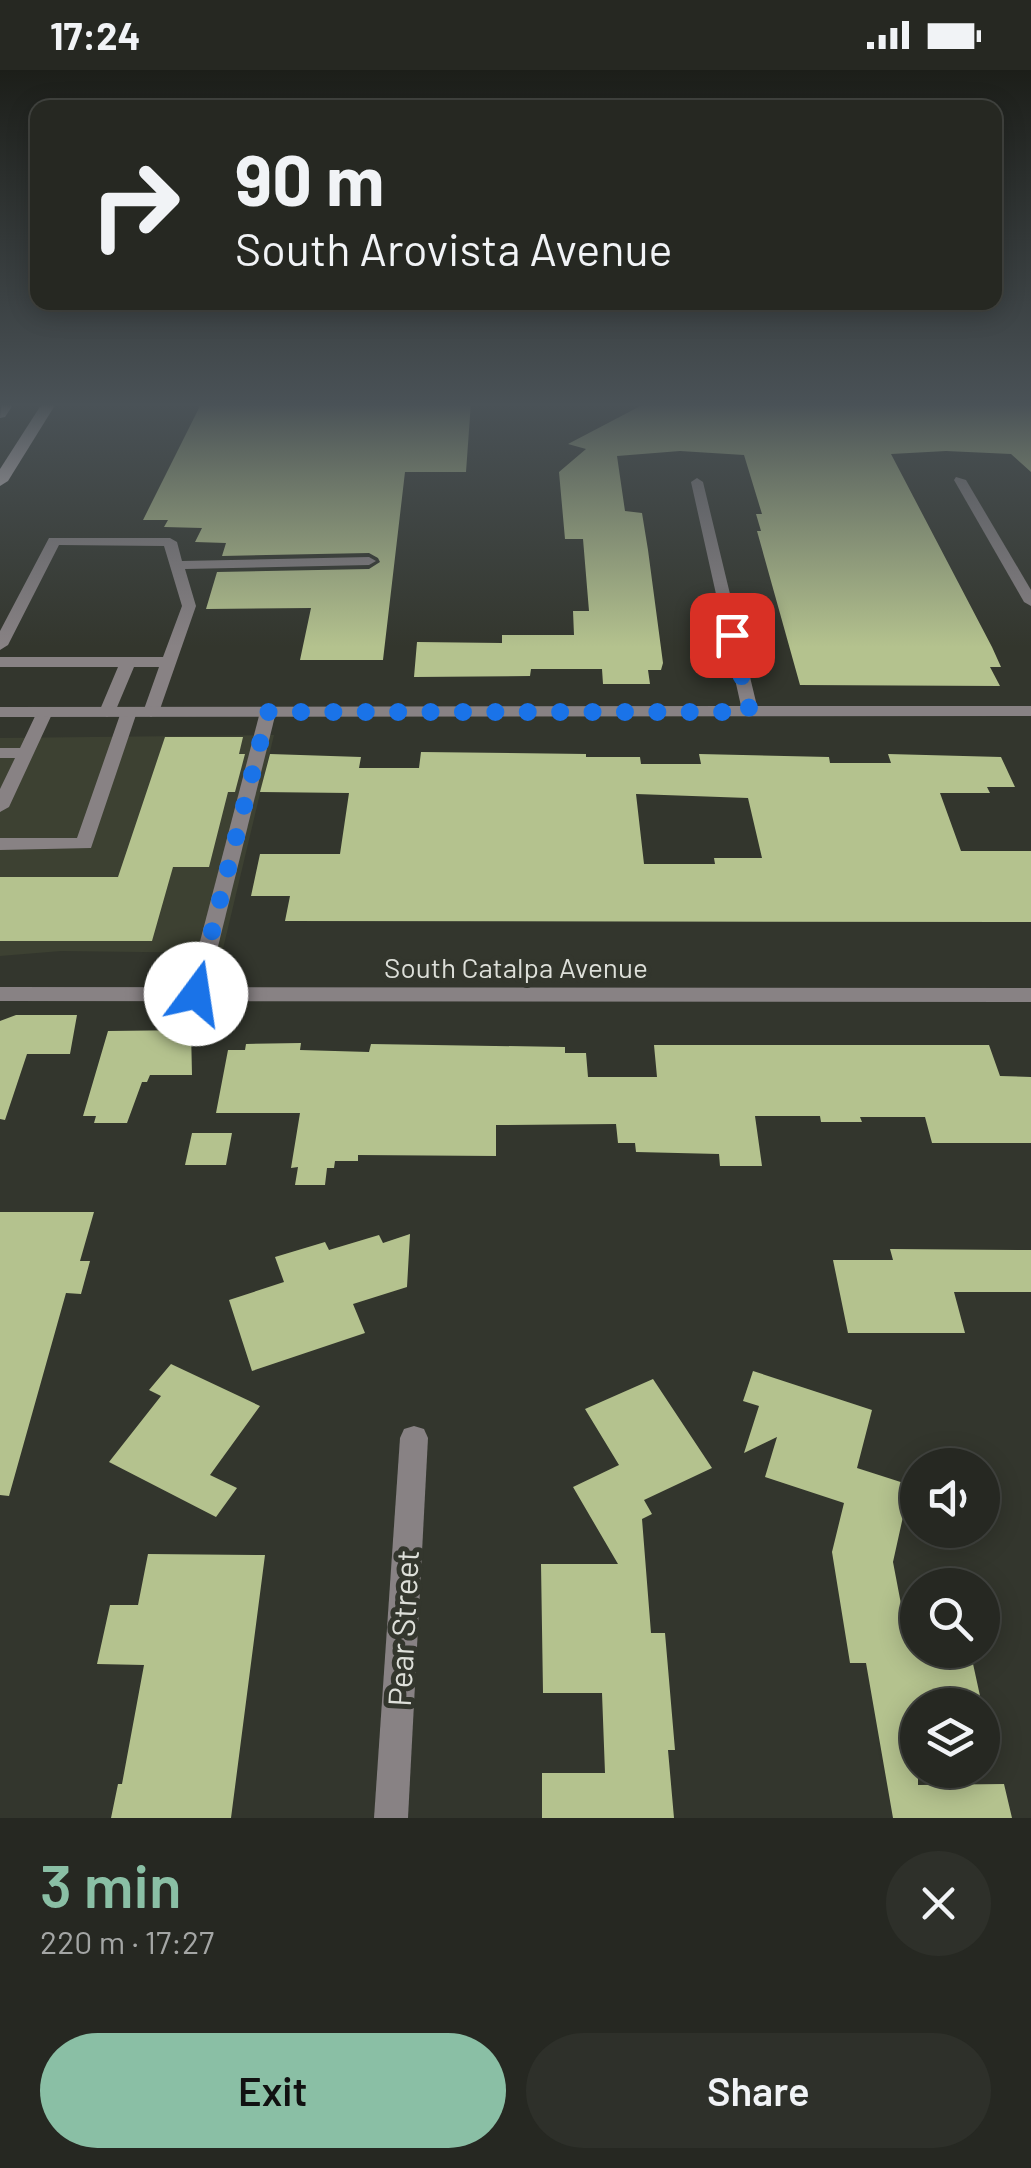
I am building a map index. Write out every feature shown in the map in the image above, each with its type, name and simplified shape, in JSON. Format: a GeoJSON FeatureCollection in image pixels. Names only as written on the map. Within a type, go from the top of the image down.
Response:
{"type":"FeatureCollection","features":[{"type":"Feature","properties":{"kind":"street"},"geometry":{"type":"LineString","coordinates":[[697,484],[750,712]]}},
{"type":"Feature","properties":{"kind":"street"},"geometry":{"type":"LineString","coordinates":[[962,484],[1031,602]]}},
{"type":"Feature","properties":{"kind":"street"},"geometry":{"type":"LineString","coordinates":[[0,645],[54,541],[170,542],[189,606],[150,712]]}},
{"type":"Feature","properties":{"kind":"street"},"geometry":{"type":"LineString","coordinates":[[178,565],[369,561]]}},
{"type":"Feature","properties":{"kind":"street"},"geometry":{"type":"LineString","coordinates":[[0,662],[169,662]]}},
{"type":"Feature","properties":{"kind":"street"},"geometry":{"type":"LineString","coordinates":[[107,712],[128,662]]}},
{"type":"Feature","properties":{"kind":"street"},"geometry":{"type":"LineString","coordinates":[[0,712],[1031,711]]}},
{"type":"Feature","properties":{"kind":"street"},"geometry":{"type":"LineString","coordinates":[[0,807],[45,712]]}},
{"type":"Feature","properties":{"kind":"street"},"geometry":{"type":"LineString","coordinates":[[0,844],[84,844],[129,712]]}},
{"type":"Feature","properties":{"kind":"street"},"geometry":{"type":"LineString","coordinates":[[196,994],[268,712]]}},
{"type":"Feature","properties":{"kind":"street"},"geometry":{"type":"LineString","coordinates":[[0,753],[26,753]]}},
{"type":"Feature","properties":{"kind":"street","name":"South Catalpa Avenue"},"geometry":{"type":"LineString","coordinates":[[0,994],[1031,995]]}},
{"type":"Feature","properties":{"kind":"street","name":"Pear Street"},"geometry":{"type":"LineString","coordinates":[[392,1818],[414,1438]]}},
{"type":"Feature","properties":{"kind":"shaded area"},"geometry":{"type":"Polygon","coordinates":[[[274,735],[222,953],[61,951],[0,956],[0,738],[274,735]]]}},
{"type":"Feature","properties":{"kind":"building"},"geometry":{"type":"Polygon","coordinates":[[[161,484],[404,484],[383,660],[300,660],[311,608],[206,609],[217,572],[369,569],[380,562],[378,558],[369,553],[222,556],[226,543],[195,542],[202,528],[164,527],[168,520],[143,520],[161,484]]]}},
{"type":"Feature","properties":{"kind":"building"},"geometry":{"type":"Polygon","coordinates":[[[560,484],[621,484],[625,511],[642,513],[663,663],[661,670],[648,670],[650,684],[603,684],[602,669],[531,669],[530,676],[414,677],[417,642],[502,643],[502,635],[574,635],[573,611],[589,611],[583,539],[565,539],[560,484]]]}},
{"type":"Feature","properties":{"kind":"building"},"geometry":{"type":"Polygon","coordinates":[[[753,484],[906,484],[992,647],[1001,667],[990,667],[1000,686],[800,685],[757,531],[761,531],[756,514],[762,514],[753,484]]]}},
{"type":"Feature","properties":{"kind":"building"},"geometry":{"type":"Polygon","coordinates":[[[165,737],[243,737],[239,754],[245,754],[235,792],[228,792],[209,867],[173,867],[152,941],[0,941],[0,877],[118,877],[165,737]]]}},
{"type":"Feature","properties":{"kind":"building"},"geometry":{"type":"Polygon","coordinates":[[[421,752],[586,754],[640,757],[641,764],[701,764],[699,754],[829,757],[830,763],[891,763],[888,754],[1001,757],[1015,787],[987,787],[990,793],[940,793],[961,851],[1031,851],[1031,922],[285,921],[290,896],[251,896],[260,854],[340,854],[349,793],[260,792],[270,754],[361,757],[359,768],[419,768],[421,752]],[[636,794],[644,864],[715,864],[714,858],[762,858],[748,798],[636,794]]]}},
{"type":"Feature","properties":{"kind":"building"},"geometry":{"type":"Polygon","coordinates":[[[16,1015],[77,1015],[70,1054],[27,1054],[5,1120],[0,1119],[0,1021],[16,1015]]]}},
{"type":"Feature","properties":{"kind":"building"},"geometry":{"type":"Polygon","coordinates":[[[191,1030],[192,1075],[150,1075],[147,1082],[142,1082],[127,1123],[94,1123],[96,1116],[83,1116],[108,1031],[191,1030]]]}},
{"type":"Feature","properties":{"kind":"building"},"geometry":{"type":"Polygon","coordinates":[[[301,1043],[300,1050],[369,1052],[371,1044],[565,1047],[565,1053],[586,1053],[588,1077],[657,1077],[654,1045],[989,1045],[1000,1076],[1031,1077],[1031,1143],[932,1143],[925,1117],[860,1117],[862,1122],[821,1122],[820,1116],[755,1116],[762,1166],[720,1166],[719,1154],[636,1152],[635,1143],[618,1143],[616,1124],[496,1125],[496,1156],[358,1155],[358,1161],[335,1161],[334,1168],[327,1168],[325,1185],[295,1185],[298,1167],[291,1168],[300,1113],[216,1113],[228,1050],[245,1050],[246,1044],[301,1043]]]}},
{"type":"Feature","properties":{"kind":"building"},"geometry":{"type":"Polygon","coordinates":[[[192,1133],[232,1133],[226,1165],[185,1165],[192,1133]]]}},
{"type":"Feature","properties":{"kind":"building"},"geometry":{"type":"Polygon","coordinates":[[[0,1212],[94,1212],[80,1261],[90,1261],[81,1294],[66,1293],[9,1496],[0,1495],[0,1212]]]}},
{"type":"Feature","properties":{"kind":"building"},"geometry":{"type":"Polygon","coordinates":[[[410,1234],[407,1287],[353,1304],[365,1333],[252,1371],[229,1300],[284,1282],[275,1257],[325,1242],[329,1250],[379,1235],[383,1243],[410,1234]]]}},
{"type":"Feature","properties":{"kind":"building"},"geometry":{"type":"Polygon","coordinates":[[[890,1249],[1031,1250],[1031,1292],[954,1292],[965,1333],[848,1333],[833,1260],[893,1260],[890,1249]]]}},
{"type":"Feature","properties":{"kind":"building"},"geometry":{"type":"Polygon","coordinates":[[[171,1364],[260,1406],[210,1475],[237,1488],[216,1517],[109,1462],[161,1396],[149,1390],[171,1364]]]}},
{"type":"Feature","properties":{"kind":"building"},"geometry":{"type":"Polygon","coordinates":[[[753,1371],[872,1410],[857,1468],[900,1482],[900,1530],[893,1562],[900,1599],[900,1668],[974,1668],[978,1688],[900,1688],[900,1788],[1000,1788],[1004,1784],[1012,1818],[893,1818],[866,1663],[850,1663],[832,1552],[844,1503],[765,1477],[777,1437],[744,1453],[759,1406],[743,1401],[753,1371]]]}},
{"type":"Feature","properties":{"kind":"building"},"geometry":{"type":"Polygon","coordinates":[[[653,1379],[712,1468],[644,1500],[652,1514],[642,1519],[651,1633],[665,1633],[675,1750],[668,1750],[674,1818],[542,1818],[542,1773],[605,1773],[602,1693],[543,1693],[541,1564],[618,1564],[573,1487],[619,1465],[585,1409],[653,1379]]]}},
{"type":"Feature","properties":{"kind":"building"},"geometry":{"type":"Polygon","coordinates":[[[148,1554],[265,1555],[231,1818],[111,1818],[118,1784],[122,1784],[144,1665],[97,1664],[110,1605],[138,1605],[148,1554]]]}},
{"type":"Feature","properties":{"kind":"route"},"geometry":{"type":"LineString","coordinates":[[196,994],[268,712],[750,712],[732,635]]}}]}
